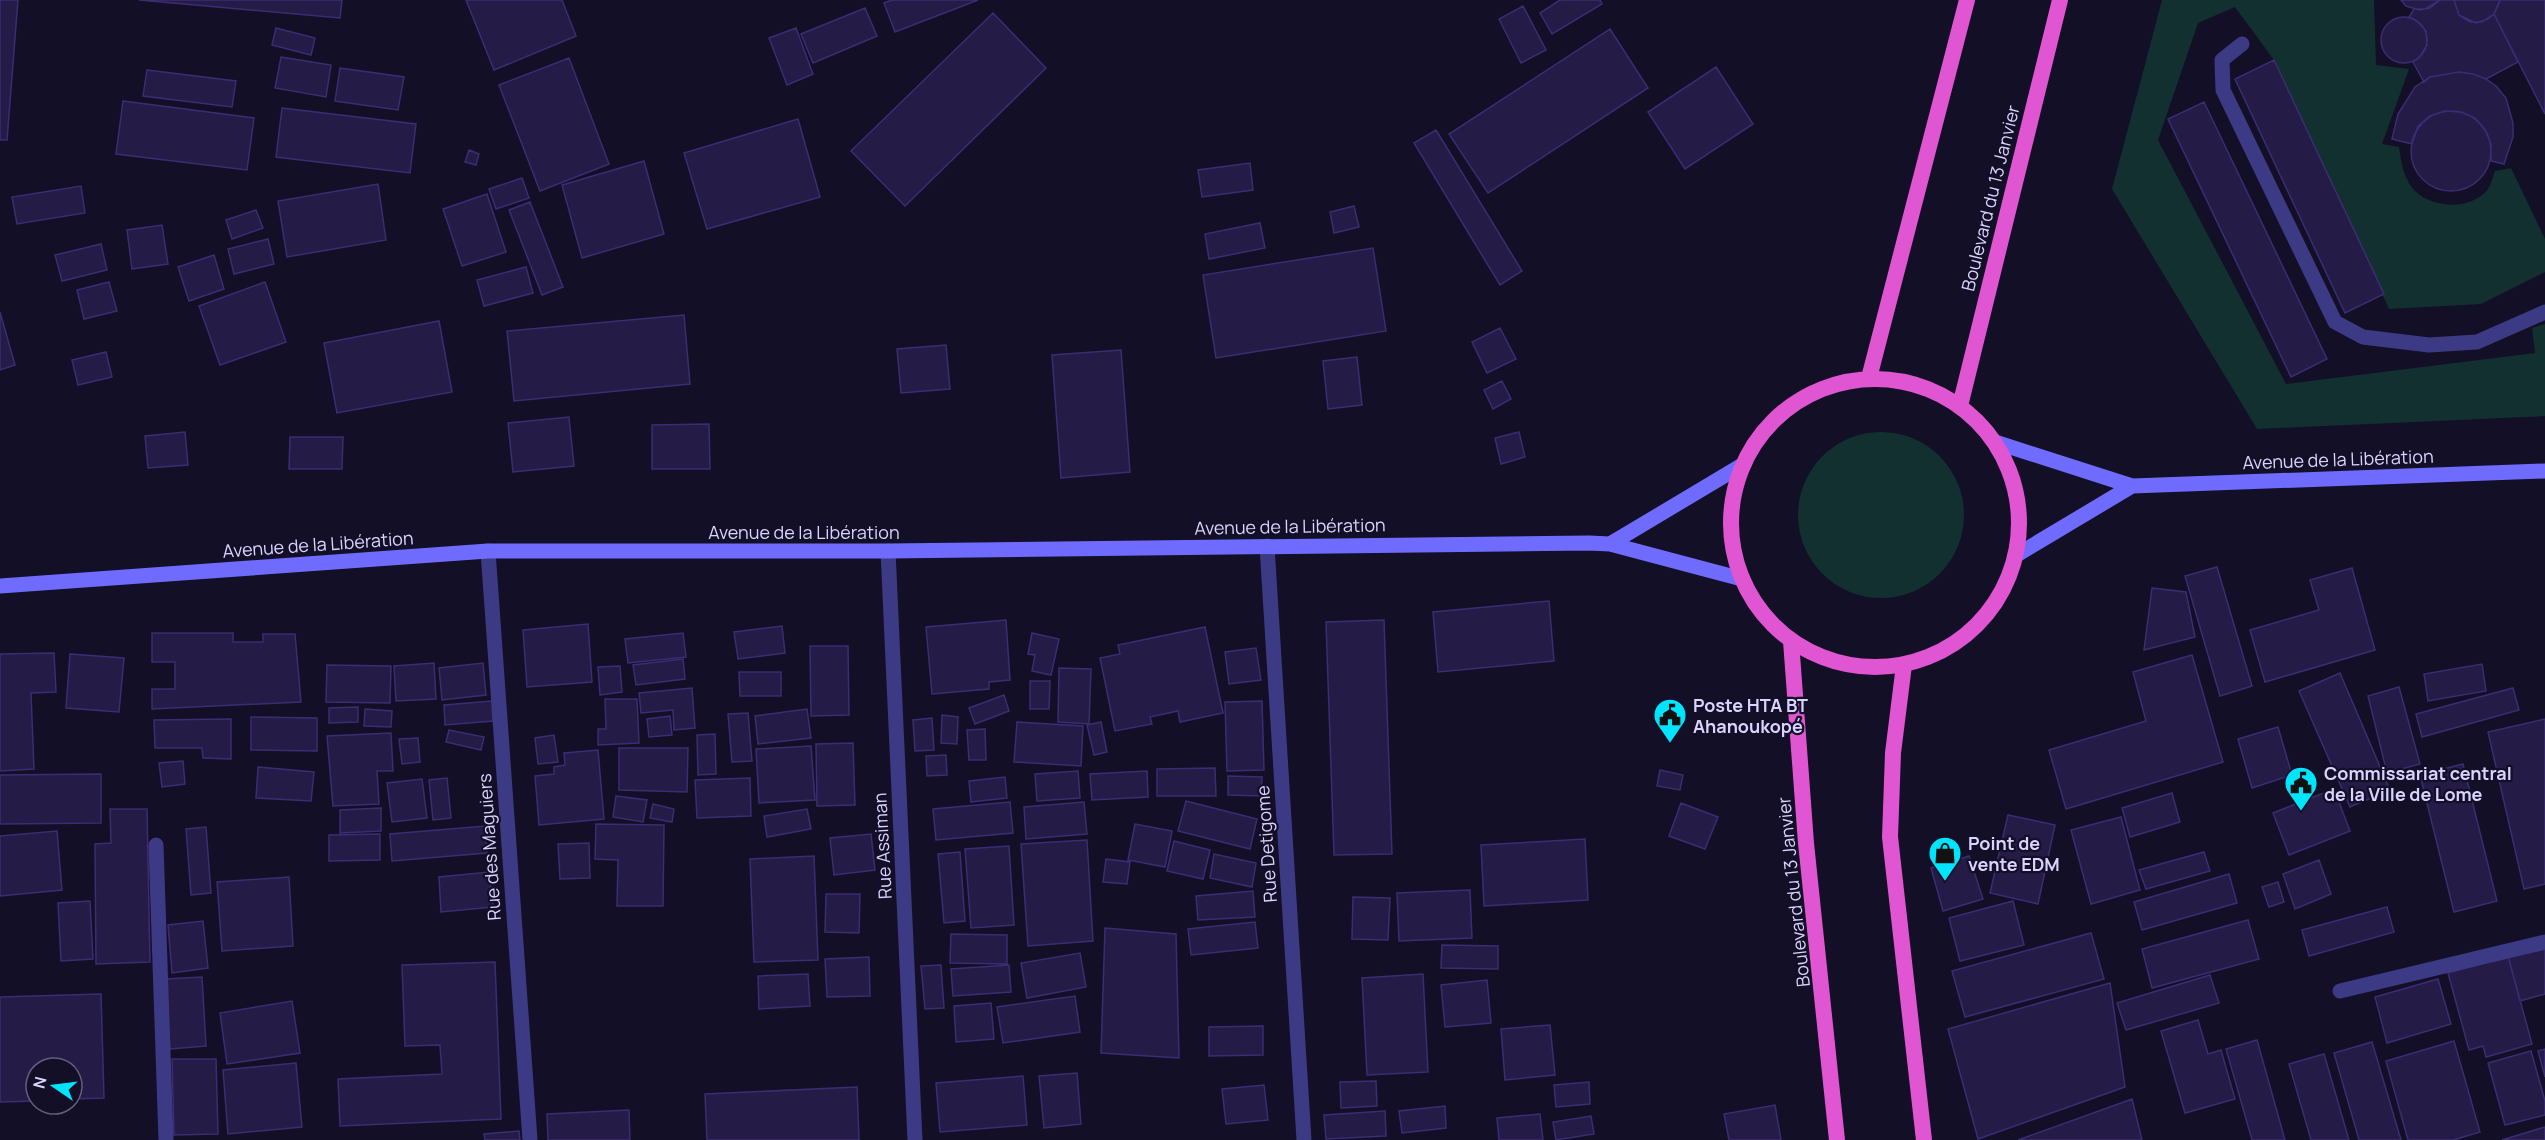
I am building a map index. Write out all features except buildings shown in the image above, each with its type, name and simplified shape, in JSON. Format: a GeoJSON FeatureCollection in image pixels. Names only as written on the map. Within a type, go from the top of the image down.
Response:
{"type":"FeatureCollection","features":[{"type":"Feature","properties":{"kind":"highway"},"geometry":{"type":"LineString","coordinates":[[1869,378],[1967,0]]}},
{"type":"Feature","properties":{"kind":"highway","name":"Boulevard du 13 Janvier"},"geometry":{"type":"LineString","coordinates":[[1960,406],[2060,0]]}},
{"type":"Feature","properties":{"kind":"highway"},"geometry":{"type":"LineString","coordinates":[[1869,378],[1917,384],[1960,406],[1985,428],[1995,442],[2012,477],[2019,517],[2015,556],[2001,593],[1983,618],[1960,640],[1933,655],[1904,665],[1864,668],[1825,659],[1791,641],[1761,613],[1742,579],[1732,541],[1733,502],[1744,464],[1764,430],[1794,403],[1830,385],[1869,378]]}},
{"type":"Feature","properties":{"kind":"highway","name":"Boulevard du 13 Janvier"},"geometry":{"type":"LineString","coordinates":[[1791,641],[1806,843],[1838,1140]]}},
{"type":"Feature","properties":{"kind":"highway"},"geometry":{"type":"LineString","coordinates":[[1904,665],[1893,753],[1890,837],[1924,1140]]}},
{"type":"Feature","properties":{"kind":"main road"},"geometry":{"type":"LineString","coordinates":[[1995,442],[2132,486]]}},
{"type":"Feature","properties":{"kind":"main road"},"geometry":{"type":"LineString","coordinates":[[1610,544],[1744,464]]}},
{"type":"Feature","properties":{"kind":"main road","name":"Avenue de la Libération"},"geometry":{"type":"LineString","coordinates":[[2132,486],[2544,474]]}},
{"type":"Feature","properties":{"kind":"main road"},"geometry":{"type":"LineString","coordinates":[[2015,556],[2132,486]]}},
{"type":"Feature","properties":{"kind":"main road","name":"Avenue de la Libération"},"geometry":{"type":"LineString","coordinates":[[0,586],[488,551],[888,551],[1610,544],[1742,579]]}},
{"type":"Feature","properties":{"kind":"street"},"geometry":{"type":"LineString","coordinates":[[2242,44],[2222,60],[2223,90],[2335,322],[2363,337],[2429,345],[2477,342],[2545,312]]}},
{"type":"Feature","properties":{"kind":"street","name":"Rue Detigome"},"geometry":{"type":"LineString","coordinates":[[1267,546],[1304,1140]]}},
{"type":"Feature","properties":{"kind":"street","name":"Rue des Maguiers"},"geometry":{"type":"LineString","coordinates":[[488,551],[530,1140]]}},
{"type":"Feature","properties":{"kind":"street","name":"Rue Assiman"},"geometry":{"type":"LineString","coordinates":[[888,551],[915,1140]]}},
{"type":"Feature","properties":{"kind":"street"},"geometry":{"type":"LineString","coordinates":[[156,845],[166,1140]]}},
{"type":"Feature","properties":{"kind":"street"},"geometry":{"type":"LineString","coordinates":[[2340,992],[2545,942]]}},
{"type":"Feature","properties":{"kind":"green space"},"geometry":{"type":"Polygon","coordinates":[[[2162,0],[2374,0],[2376,65],[2409,69],[2382,144],[2399,147],[2404,170],[2411,187],[2432,201],[2442,204],[2463,204],[2473,201],[2488,189],[2495,171],[2511,168],[2545,239],[2545,272],[2481,304],[2389,309],[2274,60],[2235,7],[2198,23],[2158,140],[2286,384],[2535,353],[2532,328],[2545,324],[2545,416],[2257,429],[2112,189],[2162,0]]]}},
{"type":"Feature","properties":{"kind":"green space"},"geometry":{"type":"Polygon","coordinates":[[[1881,432],[1897,433],[1913,438],[1940,456],[1958,483],[1963,499],[1963,531],[1958,547],[1940,574],[1913,592],[1897,597],[1881,598],[1865,597],[1849,592],[1822,574],[1804,547],[1799,531],[1798,515],[1799,499],[1804,483],[1822,456],[1849,438],[1865,433],[1881,432]]]}},
{"type":"Feature","properties":{"kind":"place","name":"Poste HTA BT Ahanoukopé"},"geometry":{"type":"Point","coordinates":[1670,744]}},
{"type":"Feature","properties":{"kind":"place","name":"Commissariat central de la Ville de Lome"},"geometry":{"type":"Point","coordinates":[2301,812]}},
{"type":"Feature","properties":{"kind":"place","name":"Point de vente EDM"},"geometry":{"type":"Point","coordinates":[1945,882]}}]}
